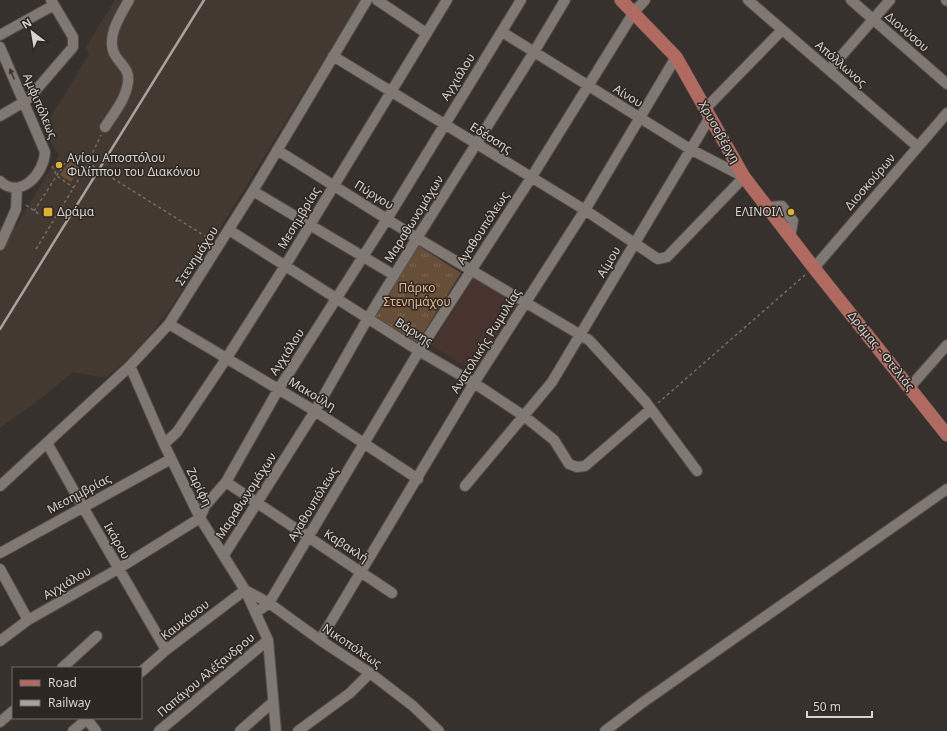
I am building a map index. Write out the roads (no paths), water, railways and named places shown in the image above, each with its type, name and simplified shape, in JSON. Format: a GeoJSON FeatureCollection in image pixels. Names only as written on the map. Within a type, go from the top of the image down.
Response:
{"type":"FeatureCollection","features":[{"type":"Feature","properties":{"kind":"main road","name":"Χρυσοβέργη"},"geometry":{"type":"LineString","coordinates":[[621,0],[676,57],[744,177],[814,268]]}},
{"type":"Feature","properties":{"kind":"main road","name":"Δράμας - Φτελιάς"},"geometry":{"type":"LineString","coordinates":[[814,268],[947,434]]}},
{"type":"Feature","properties":{"kind":"street"},"geometry":{"type":"LineString","coordinates":[[105,126],[121,103],[128,82],[128,72],[114,54],[113,36],[116,24],[129,0]]}},
{"type":"Feature","properties":{"kind":"street","name":"Στενημάχου"},"geometry":{"type":"LineString","coordinates":[[0,486],[130,366],[169,324],[253,191],[367,0]]}},
{"type":"Feature","properties":{"kind":"street"},"geometry":{"type":"LineString","coordinates":[[377,0],[426,33]]}},
{"type":"Feature","properties":{"kind":"street","name":"Μεσημβρίας"},"geometry":{"type":"LineString","coordinates":[[164,444],[177,432],[226,359],[285,266],[447,0]]}},
{"type":"Feature","properties":{"kind":"street","name":"Μαραθωνομάχων"},"geometry":{"type":"LineString","coordinates":[[224,555],[315,411],[368,318],[565,0]]}},
{"type":"Feature","properties":{"kind":"street","name":"Αγαθουπόλεως"},"geometry":{"type":"LineString","coordinates":[[269,603],[419,351],[531,178],[634,12],[645,0]]}},
{"type":"Feature","properties":{"kind":"street","name":"Απόλλωνος"},"geometry":{"type":"LineString","coordinates":[[748,0],[918,147]]}},
{"type":"Feature","properties":{"kind":"street","name":"Διονύσου"},"geometry":{"type":"LineString","coordinates":[[851,0],[947,84]]}},
{"type":"Feature","properties":{"kind":"street"},"geometry":{"type":"LineString","coordinates":[[829,70],[890,0]]}},
{"type":"Feature","properties":{"kind":"street","name":"Αγχιάλου"},"geometry":{"type":"LineString","coordinates":[[0,641],[28,620],[118,569],[200,518],[205,506],[226,482],[278,390],[387,219],[502,32],[518,1]]}},
{"type":"Feature","properties":{"kind":"street"},"geometry":{"type":"LineString","coordinates":[[0,35],[53,3],[73,37],[73,47],[24,102],[0,116]]}},
{"type":"Feature","properties":{"kind":"street","name":"Αίμου"},"geometry":{"type":"LineString","coordinates":[[465,486],[552,382],[690,149],[708,113],[782,30]]}},
{"type":"Feature","properties":{"kind":"street","name":"Αίνου"},"geometry":{"type":"LineString","coordinates":[[502,32],[588,87],[690,149],[744,177]]}},
{"type":"Feature","properties":{"kind":"street","name":"Αμφιπόλεως"},"geometry":{"type":"LineString","coordinates":[[0,47],[45,152],[45,161],[33,179],[26,185],[17,188]]}},
{"type":"Feature","properties":{"kind":"street","name":"Εδέσσης"},"geometry":{"type":"LineString","coordinates":[[333,56],[390,93],[585,210],[658,259],[665,258],[744,177]]}},
{"type":"Feature","properties":{"kind":"street","name":"Ανατολικής Ρωμυλίας"},"geometry":{"type":"LineString","coordinates":[[320,640],[418,479],[474,383],[585,210],[676,57]]}},
{"type":"Feature","properties":{"kind":"street","name":"Διοσκούρων"},"geometry":{"type":"LineString","coordinates":[[814,268],[947,113]]}},
{"type":"Feature","properties":{"kind":"street","name":"Πύργου"},"geometry":{"type":"LineString","coordinates":[[277,150],[417,238],[589,340],[651,409],[697,471]]}},
{"type":"Feature","properties":{"kind":"street"},"geometry":{"type":"LineString","coordinates":[[0,181],[9,187],[17,188],[18,199],[16,209],[0,245]]}},
{"type":"Feature","properties":{"kind":"street"},"geometry":{"type":"LineString","coordinates":[[253,191],[394,276]]}},
{"type":"Feature","properties":{"kind":"street","name":"Βάρνης"},"geometry":{"type":"LineString","coordinates":[[229,230],[336,299],[419,351],[474,383],[524,416],[554,440],[569,464],[576,467],[585,466],[651,409]]}},
{"type":"Feature","properties":{"kind":"street","name":"Μακούλη"},"geometry":{"type":"LineString","coordinates":[[169,324],[315,411],[418,479]]}},
{"type":"Feature","properties":{"kind":"street"},"geometry":{"type":"LineString","coordinates":[[910,387],[947,345]]}},
{"type":"Feature","properties":{"kind":"street","name":"Ζαρίφη"},"geometry":{"type":"LineString","coordinates":[[130,366],[171,460],[200,518],[224,555],[257,612],[268,640],[276,731]]}},
{"type":"Feature","properties":{"kind":"street","name":"Ικάρου"},"geometry":{"type":"LineString","coordinates":[[48,443],[118,569],[166,650]]}},
{"type":"Feature","properties":{"kind":"street","name":"Μεσημβρίας"},"geometry":{"type":"LineString","coordinates":[[0,552],[171,460]]}},
{"type":"Feature","properties":{"kind":"street","name":"Καβακλή"},"geometry":{"type":"LineString","coordinates":[[226,482],[392,593]]}},
{"type":"Feature","properties":{"kind":"street"},"geometry":{"type":"LineString","coordinates":[[605,731],[947,489]]}},
{"type":"Feature","properties":{"kind":"street"},"geometry":{"type":"LineString","coordinates":[[0,569],[28,620]]}},
{"type":"Feature","properties":{"kind":"street","name":"Νικοπόλεως"},"geometry":{"type":"LineString","coordinates":[[245,590],[269,603],[320,640],[370,673],[413,706],[432,729]]}},
{"type":"Feature","properties":{"kind":"street","name":"Καυκάσου"},"geometry":{"type":"LineString","coordinates":[[142,671],[166,650],[245,590]]}},
{"type":"Feature","properties":{"kind":"street"},"geometry":{"type":"LineString","coordinates":[[257,612],[269,603]]}},
{"type":"Feature","properties":{"kind":"street"},"geometry":{"type":"LineString","coordinates":[[63,667],[97,636]]}},
{"type":"Feature","properties":{"kind":"street","name":"Παπάγου Αλέξανδρου"},"geometry":{"type":"LineString","coordinates":[[159,731],[268,640]]}},
{"type":"Feature","properties":{"kind":"street"},"geometry":{"type":"LineString","coordinates":[[298,731],[350,693],[370,673]]}},
{"type":"Feature","properties":{"kind":"street"},"geometry":{"type":"LineString","coordinates":[[240,731],[273,702]]}},
{"type":"Feature","properties":{"kind":"street"},"geometry":{"type":"LineString","coordinates":[[0,722],[12,712]]}},
{"type":"Feature","properties":{"kind":"street"},"geometry":{"type":"LineString","coordinates":[[73,731],[86,719]]}},
{"type":"Feature","properties":{"kind":"street"},"geometry":{"type":"LineString","coordinates":[[88,719],[96,731]]}},
{"type":"Feature","properties":{"kind":"railway"},"geometry":{"type":"LineString","coordinates":[[0,329],[204,0]]}},
{"type":"Feature","properties":{"kind":"place","name":"Αγίου Αποστόλου Φιλίππου του Διακόνου"},"geometry":{"type":"Point","coordinates":[59,165]}},
{"type":"Feature","properties":{"kind":"place","name":"Δράμα"},"geometry":{"type":"Point","coordinates":[48,212]}},
{"type":"Feature","properties":{"kind":"place","name":"ΕΛΙΝΟΙΛ"},"geometry":{"type":"Point","coordinates":[791,212]}},
{"type":"Feature","properties":{"kind":"park label","name":"Πάρκο Στενημάχου"},"geometry":{"type":"Point","coordinates":[417,295]}}]}
